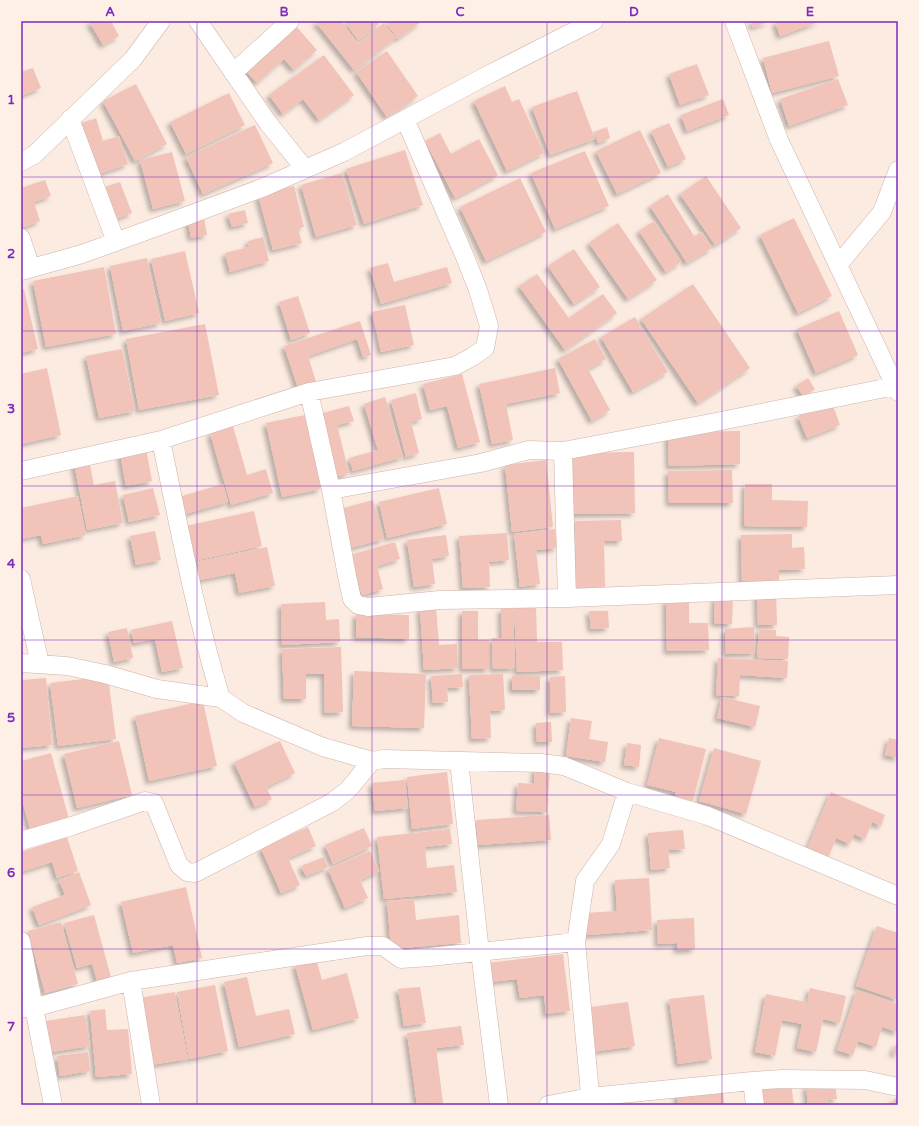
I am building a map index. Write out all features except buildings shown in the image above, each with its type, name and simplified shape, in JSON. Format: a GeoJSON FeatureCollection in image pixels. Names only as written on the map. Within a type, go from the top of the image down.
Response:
{"type":"FeatureCollection","features":[{"type":"Feature","properties":{"kind":"street"},"geometry":{"type":"LineString","coordinates":[[21,162],[34,155],[133,59],[161,21]]}},
{"type":"Feature","properties":{"kind":"street"},"geometry":{"type":"LineString","coordinates":[[198,21],[268,123],[305,169]]}},
{"type":"Feature","properties":{"kind":"street"},"geometry":{"type":"LineString","coordinates":[[233,73],[290,21]]}},
{"type":"Feature","properties":{"kind":"street"},"geometry":{"type":"LineString","coordinates":[[21,238],[26,270],[82,254],[254,191],[344,152],[482,78],[594,21]]}},
{"type":"Feature","properties":{"kind":"street"},"geometry":{"type":"LineString","coordinates":[[331,490],[481,463],[530,450],[563,451],[896,389],[779,140],[734,21]]}},
{"type":"Feature","properties":{"kind":"street"},"geometry":{"type":"LineString","coordinates":[[70,119],[116,242]]}},
{"type":"Feature","properties":{"kind":"street"},"geometry":{"type":"LineString","coordinates":[[21,471],[161,440],[309,392],[456,366],[485,348],[489,326],[478,290],[405,119]]}},
{"type":"Feature","properties":{"kind":"street"},"geometry":{"type":"LineString","coordinates":[[838,265],[882,212],[898,170]]}},
{"type":"Feature","properties":{"kind":"street"},"geometry":{"type":"LineString","coordinates":[[309,392],[331,490],[352,599],[358,605],[368,607],[440,600],[567,598],[898,585]]}},
{"type":"Feature","properties":{"kind":"street"},"geometry":{"type":"LineString","coordinates":[[161,440],[208,656],[221,698]]}},
{"type":"Feature","properties":{"kind":"street"},"geometry":{"type":"LineString","coordinates":[[563,451],[567,598]]}},
{"type":"Feature","properties":{"kind":"street"},"geometry":{"type":"LineString","coordinates":[[21,579],[40,664]]}},
{"type":"Feature","properties":{"kind":"street"},"geometry":{"type":"LineString","coordinates":[[21,663],[67,666],[106,674],[157,689],[221,698],[243,713],[323,747],[372,761],[384,759],[542,763],[564,766],[627,792],[708,816],[898,896]]}},
{"type":"Feature","properties":{"kind":"street"},"geometry":{"type":"LineString","coordinates":[[21,841],[145,801],[154,803],[179,865],[187,872],[195,873],[331,803],[348,790],[372,761]]}},
{"type":"Feature","properties":{"kind":"street"},"geometry":{"type":"LineString","coordinates":[[459,761],[480,952],[499,1105]]}},
{"type":"Feature","properties":{"kind":"street"},"geometry":{"type":"LineString","coordinates":[[590,1101],[576,942],[585,881],[611,844],[627,792]]}},
{"type":"Feature","properties":{"kind":"street"},"geometry":{"type":"LineString","coordinates":[[21,941],[27,1008],[53,1105]]}},
{"type":"Feature","properties":{"kind":"street"},"geometry":{"type":"LineString","coordinates":[[27,1008],[131,981],[367,946],[383,946],[401,959],[576,942]]}},
{"type":"Feature","properties":{"kind":"street"},"geometry":{"type":"LineString","coordinates":[[131,981],[151,1105]]}},
{"type":"Feature","properties":{"kind":"street"},"geometry":{"type":"LineString","coordinates":[[548,1105],[752,1081],[782,1079],[865,1080],[898,1087]]}},
{"type":"Feature","properties":{"kind":"street"},"geometry":{"type":"LineString","coordinates":[[752,1081],[755,1105]]}}]}
